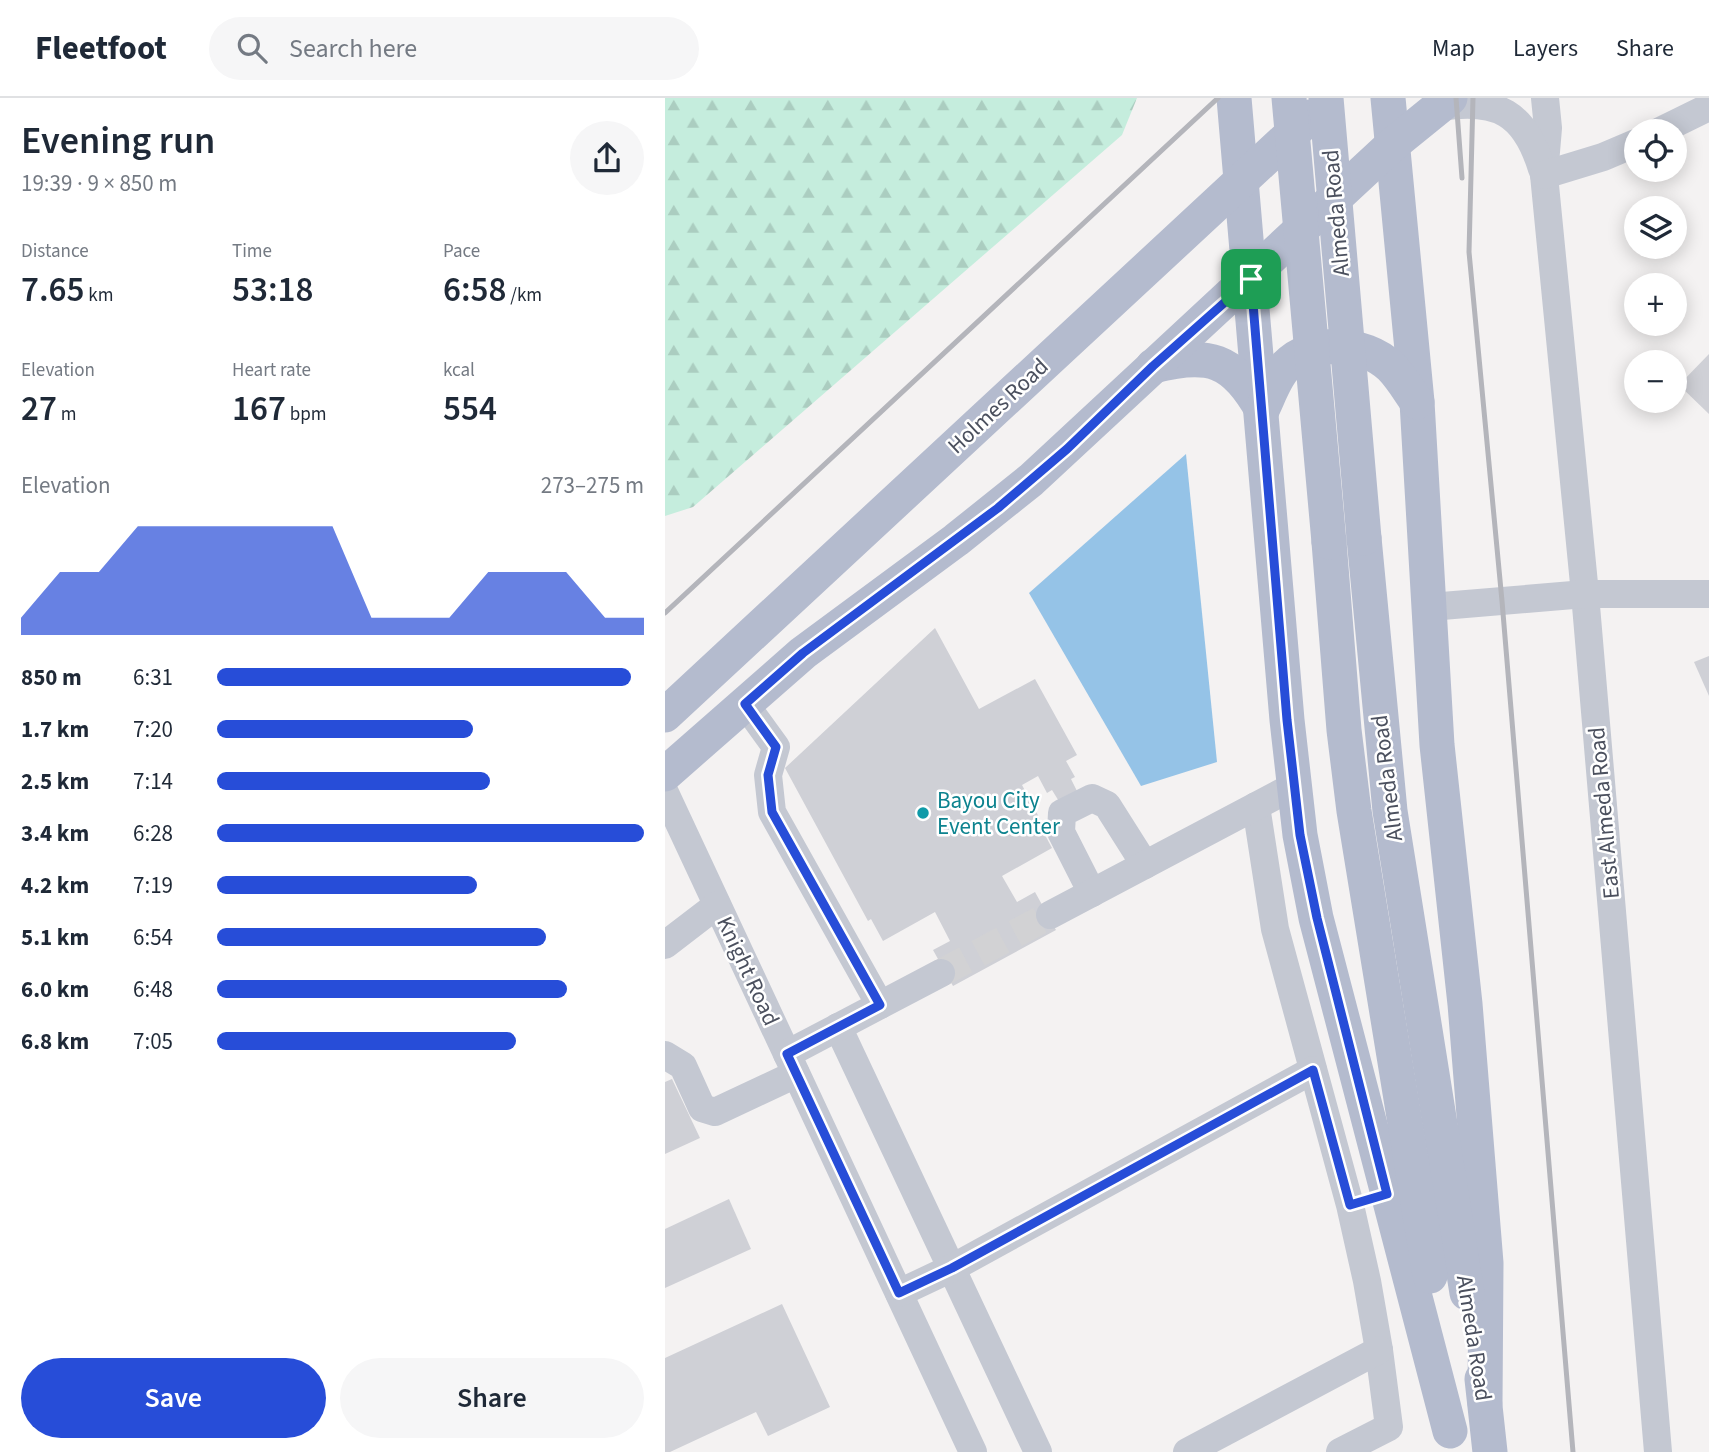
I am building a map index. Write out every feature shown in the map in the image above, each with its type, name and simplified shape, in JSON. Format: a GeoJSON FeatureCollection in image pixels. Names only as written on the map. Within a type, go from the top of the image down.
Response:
{"type":"FeatureCollection","features":[{"type":"Feature","properties":{"kind":"main road"},"geometry":{"type":"LineString","coordinates":[[1234,98],[1286,708],[1300,835],[1317,918],[1450,1442]]}},
{"type":"Feature","properties":{"kind":"main road","name":"Almeda Road"},"geometry":{"type":"LineString","coordinates":[[1289,98],[1344,730],[1354,811],[1438,1329],[1450,1442]]}},
{"type":"Feature","properties":{"kind":"main road","name":"Holmes Road"},"geometry":{"type":"LineString","coordinates":[[665,715],[1329,98]]}},
{"type":"Feature","properties":{"kind":"main road","name":"Almeda Road"},"geometry":{"type":"LineString","coordinates":[[1329,98],[1376,681],[1391,824],[1485,1403],[1490,1452]]}},
{"type":"Feature","properties":{"kind":"main road"},"geometry":{"type":"LineString","coordinates":[[1388,98],[1417,402],[1437,745],[1465,1004],[1486,1263],[1485,1403]]}},
{"type":"Feature","properties":{"kind":"main road"},"geometry":{"type":"LineString","coordinates":[[665,774],[803,653],[1006,501],[1067,449],[1392,145],[1445,103]]}},
{"type":"Feature","properties":{"kind":"main road"},"geometry":{"type":"LineString","coordinates":[[1262,410],[1284,367],[1301,353],[1331,346],[1371,354],[1390,366],[1417,402]]}},
{"type":"Feature","properties":{"kind":"main road"},"geometry":{"type":"LineString","coordinates":[[1153,366],[1183,359],[1211,361],[1240,377],[1252,391],[1262,410]]}},
{"type":"Feature","properties":{"kind":"main road"},"geometry":{"type":"LineString","coordinates":[[665,761],[674,734],[743,666],[743,644]]}},
{"type":"Feature","properties":{"kind":"street","name":"East Almeda Road"},"geometry":{"type":"LineString","coordinates":[[1545,98],[1548,128],[1544,175],[1585,594],[1658,1452]]}},
{"type":"Feature","properties":{"kind":"street","name":"East Almeda Road"},"geometry":{"type":"LineString","coordinates":[[1445,103],[1488,104],[1510,114],[1530,138],[1544,175]]}},
{"type":"Feature","properties":{"kind":"street"},"geometry":{"type":"LineString","coordinates":[[1684,119],[1709,107]]}},
{"type":"Feature","properties":{"kind":"street"},"geometry":{"type":"LineString","coordinates":[[1544,175],[1624,148]]}},
{"type":"Feature","properties":{"kind":"street"},"geometry":{"type":"LineString","coordinates":[[1430,607],[1585,594],[1709,594]]}},
{"type":"Feature","properties":{"kind":"street"},"geometry":{"type":"LineString","coordinates":[[745,704],[776,747],[768,775],[772,812],[880,1005]]}},
{"type":"Feature","properties":{"kind":"street"},"geometry":{"type":"LineString","coordinates":[[1050,915],[1294,786]]}},
{"type":"Feature","properties":{"kind":"street","name":"Knight Road"},"geometry":{"type":"LineString","coordinates":[[665,793],[973,1452]]}},
{"type":"Feature","properties":{"kind":"street"},"geometry":{"type":"LineString","coordinates":[[1092,893],[1061,832],[1062,813],[1078,803],[1092,798],[1107,805],[1145,865]]}},
{"type":"Feature","properties":{"kind":"street"},"geometry":{"type":"LineString","coordinates":[[1256,806],[1275,929],[1350,1205],[1379,1350],[1389,1427],[1340,1452]]}},
{"type":"Feature","properties":{"kind":"street"},"geometry":{"type":"LineString","coordinates":[[665,945],[717,905]]}},
{"type":"Feature","properties":{"kind":"street"},"geometry":{"type":"LineString","coordinates":[[665,1055],[683,1066],[702,1108],[715,1112],[791,1064],[838,1027],[941,973]]}},
{"type":"Feature","properties":{"kind":"street"},"geometry":{"type":"LineString","coordinates":[[838,1027],[1038,1452]]}},
{"type":"Feature","properties":{"kind":"street"},"geometry":{"type":"LineString","coordinates":[[899,1293],[952,1268],[1313,1070]]}},
{"type":"Feature","properties":{"kind":"street"},"geometry":{"type":"LineString","coordinates":[[1350,1205],[1387,1194]]}},
{"type":"Feature","properties":{"kind":"street"},"geometry":{"type":"LineString","coordinates":[[1187,1452],[1379,1350]]}},
{"type":"Feature","properties":{"kind":"green space"},"geometry":{"type":"Polygon","coordinates":[[[665,98],[1137,98],[1122,135],[693,507],[665,516],[665,98]]]}},
{"type":"Feature","properties":{"kind":"water"},"geometry":{"type":"Polygon","coordinates":[[[1186,454],[1217,762],[1141,786],[1029,593],[1186,454]]]}},
{"type":"Feature","properties":{"kind":"building"},"geometry":{"type":"Polygon","coordinates":[[[1709,354],[1709,414],[1687,393],[1687,377],[1709,354]]]}},
{"type":"Feature","properties":{"kind":"building","name":"Bayou City Event Center"},"geometry":{"type":"Polygon","coordinates":[[[935,628],[979,709],[1035,679],[1077,755],[1066,761],[1075,777],[1071,779],[1078,793],[1060,803],[1052,790],[1047,793],[1038,776],[1022,785],[1052,848],[1002,876],[1017,902],[1035,892],[1056,930],[953,986],[933,950],[950,941],[935,912],[883,941],[871,919],[868,921],[785,768],[935,628]]]}},
{"type":"Feature","properties":{"kind":"building"},"geometry":{"type":"Polygon","coordinates":[[[1709,656],[1709,696],[1694,662],[1709,656]]]}},
{"type":"Feature","properties":{"kind":"building"},"geometry":{"type":"Polygon","coordinates":[[[672,1079],[700,1138],[665,1154],[665,1082],[672,1079]]]}},
{"type":"Feature","properties":{"kind":"building"},"geometry":{"type":"Polygon","coordinates":[[[729,1199],[751,1249],[665,1288],[665,1229],[729,1199]]]}},
{"type":"Feature","properties":{"kind":"building"},"geometry":{"type":"Polygon","coordinates":[[[782,1304],[830,1407],[768,1436],[756,1412],[665,1452],[665,1358],[782,1304]]]}},
{"type":"Feature","properties":{"kind":"tunnel"},"geometry":{"type":"LineString","coordinates":[[941,973],[1050,915]]}},
{"type":"Feature","properties":{"kind":"railway"},"geometry":{"type":"LineString","coordinates":[[665,613],[1218,98]]}},
{"type":"Feature","properties":{"kind":"railway"},"geometry":{"type":"LineString","coordinates":[[1456,98],[1462,178]]}},
{"type":"Feature","properties":{"kind":"railway"},"geometry":{"type":"LineString","coordinates":[[1473,98],[1469,252],[1502,601],[1573,1452]]}},
{"type":"Feature","properties":{"kind":"place","name":"Bayou City Event Center"},"geometry":{"type":"Point","coordinates":[923,813]}},
{"type":"Feature","properties":{"kind":"route"},"geometry":{"type":"LineString","coordinates":[[1251,279],[1287,720],[1300,835],[1317,918],[1387,1194],[1350,1205],[1313,1070],[952,1268],[899,1293],[787,1054],[880,1005],[772,812],[768,775],[776,747],[745,704],[803,653],[998,508],[1067,449],[1153,366],[1251,279]]}}]}
